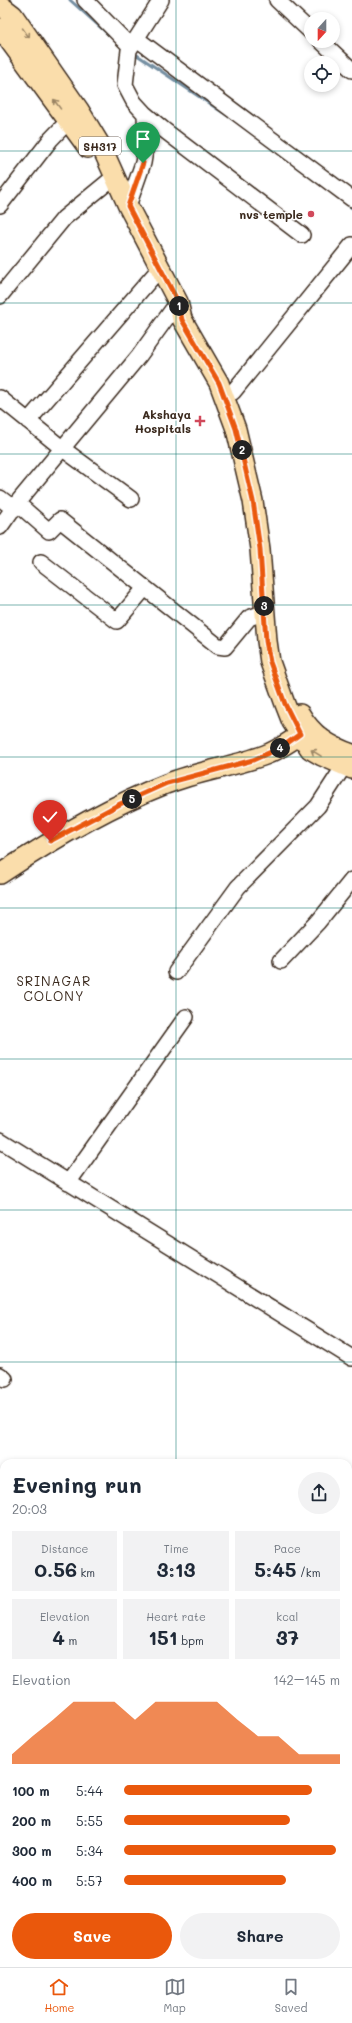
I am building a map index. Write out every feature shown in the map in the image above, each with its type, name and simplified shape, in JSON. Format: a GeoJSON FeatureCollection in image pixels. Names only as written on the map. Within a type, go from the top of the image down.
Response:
{"type":"FeatureCollection","features":[{"type":"Feature","properties":{"kind":"main road","name":"SH317"},"geometry":{"type":"LineString","coordinates":[[0,5],[13,15],[74,115]]}},
{"type":"Feature","properties":{"kind":"main road","name":"SH317"},"geometry":{"type":"LineString","coordinates":[[0,28],[102,148],[110,180],[219,383],[236,429],[253,501],[260,549],[270,662],[285,704],[305,732]]}},
{"type":"Feature","properties":{"kind":"main road","name":"SH317"},"geometry":{"type":"LineString","coordinates":[[110,180],[123,192],[158,271]]}},
{"type":"Feature","properties":{"kind":"main road"},"geometry":{"type":"LineString","coordinates":[[178,309],[190,315],[233,392],[252,440],[267,521],[275,627],[280,659],[305,732],[324,741],[349,763]]}},
{"type":"Feature","properties":{"kind":"main road"},"geometry":{"type":"LineString","coordinates":[[0,874],[50,841],[120,804],[167,783],[268,754],[305,732]]}},
{"type":"Feature","properties":{"kind":"street"},"geometry":{"type":"LineString","coordinates":[[85,0],[134,43],[352,199]]}},
{"type":"Feature","properties":{"kind":"street"},"geometry":{"type":"LineString","coordinates":[[161,0],[129,50],[125,85],[134,102],[145,114],[302,235]]}},
{"type":"Feature","properties":{"kind":"street"},"geometry":{"type":"LineString","coordinates":[[277,0],[304,25]]}},
{"type":"Feature","properties":{"kind":"street"},"geometry":{"type":"LineString","coordinates":[[328,48],[352,70]]}},
{"type":"Feature","properties":{"kind":"street"},"geometry":{"type":"LineString","coordinates":[[128,206],[143,163],[146,145],[145,114]]}},
{"type":"Feature","properties":{"kind":"street"},"geometry":{"type":"LineString","coordinates":[[0,205],[51,139],[74,115]]}},
{"type":"Feature","properties":{"kind":"street"},"geometry":{"type":"LineString","coordinates":[[0,296],[64,218],[110,180]]}},
{"type":"Feature","properties":{"kind":"street"},"geometry":{"type":"LineString","coordinates":[[233,392],[352,245]]}},
{"type":"Feature","properties":{"kind":"street"},"geometry":{"type":"LineString","coordinates":[[28,421],[158,271]]}},
{"type":"Feature","properties":{"kind":"street"},"geometry":{"type":"LineString","coordinates":[[0,527],[178,309]]}},
{"type":"Feature","properties":{"kind":"street"},"geometry":{"type":"LineString","coordinates":[[0,398],[63,449],[131,499]]}},
{"type":"Feature","properties":{"kind":"street"},"geometry":{"type":"LineString","coordinates":[[0,498],[16,506],[49,531],[60,520],[218,646],[223,648],[249,618],[265,612]]}},
{"type":"Feature","properties":{"kind":"street"},"geometry":{"type":"LineString","coordinates":[[41,562],[117,621],[145,588]]}},
{"type":"Feature","properties":{"kind":"street"},"geometry":{"type":"LineString","coordinates":[[176,972],[238,887],[318,806],[349,763]]}},
{"type":"Feature","properties":{"kind":"street"},"geometry":{"type":"LineString","coordinates":[[281,962],[318,922],[352,880]]}},
{"type":"Feature","properties":{"kind":"street"},"geometry":{"type":"LineString","coordinates":[[68,1183],[186,1016]]}},
{"type":"Feature","properties":{"kind":"street"},"geometry":{"type":"LineString","coordinates":[[0,1140],[352,1358]]}},
{"type":"Feature","properties":{"kind":"waterway"},"geometry":{"type":"LineString","coordinates":[[70,0],[110,36]]}},
{"type":"Feature","properties":{"kind":"waterway"},"geometry":{"type":"LineString","coordinates":[[134,53],[234,120]]}},
{"type":"Feature","properties":{"kind":"waterway"},"geometry":{"type":"LineString","coordinates":[[346,203],[352,208]]}},
{"type":"Feature","properties":{"kind":"place","name":"nvs temple"},"geometry":{"type":"Point","coordinates":[311,214]}},
{"type":"Feature","properties":{"kind":"place","name":"Akshaya Hospitals"},"geometry":{"type":"Point","coordinates":[200,421]}},
{"type":"Feature","properties":{"kind":"district","name":"SRINAGAR COLONY"},"geometry":{"type":"Point","coordinates":[54,988]}},
{"type":"Feature","properties":{"kind":"route"},"geometry":{"type":"LineString","coordinates":[[50,841],[120,804],[167,783],[224,766],[253,760],[282,747],[300,734],[292,722],[270,662],[266,641],[260,549],[253,501],[246,466],[236,429],[219,383],[182,320],[178,302],[128,206],[143,163]]}}]}
